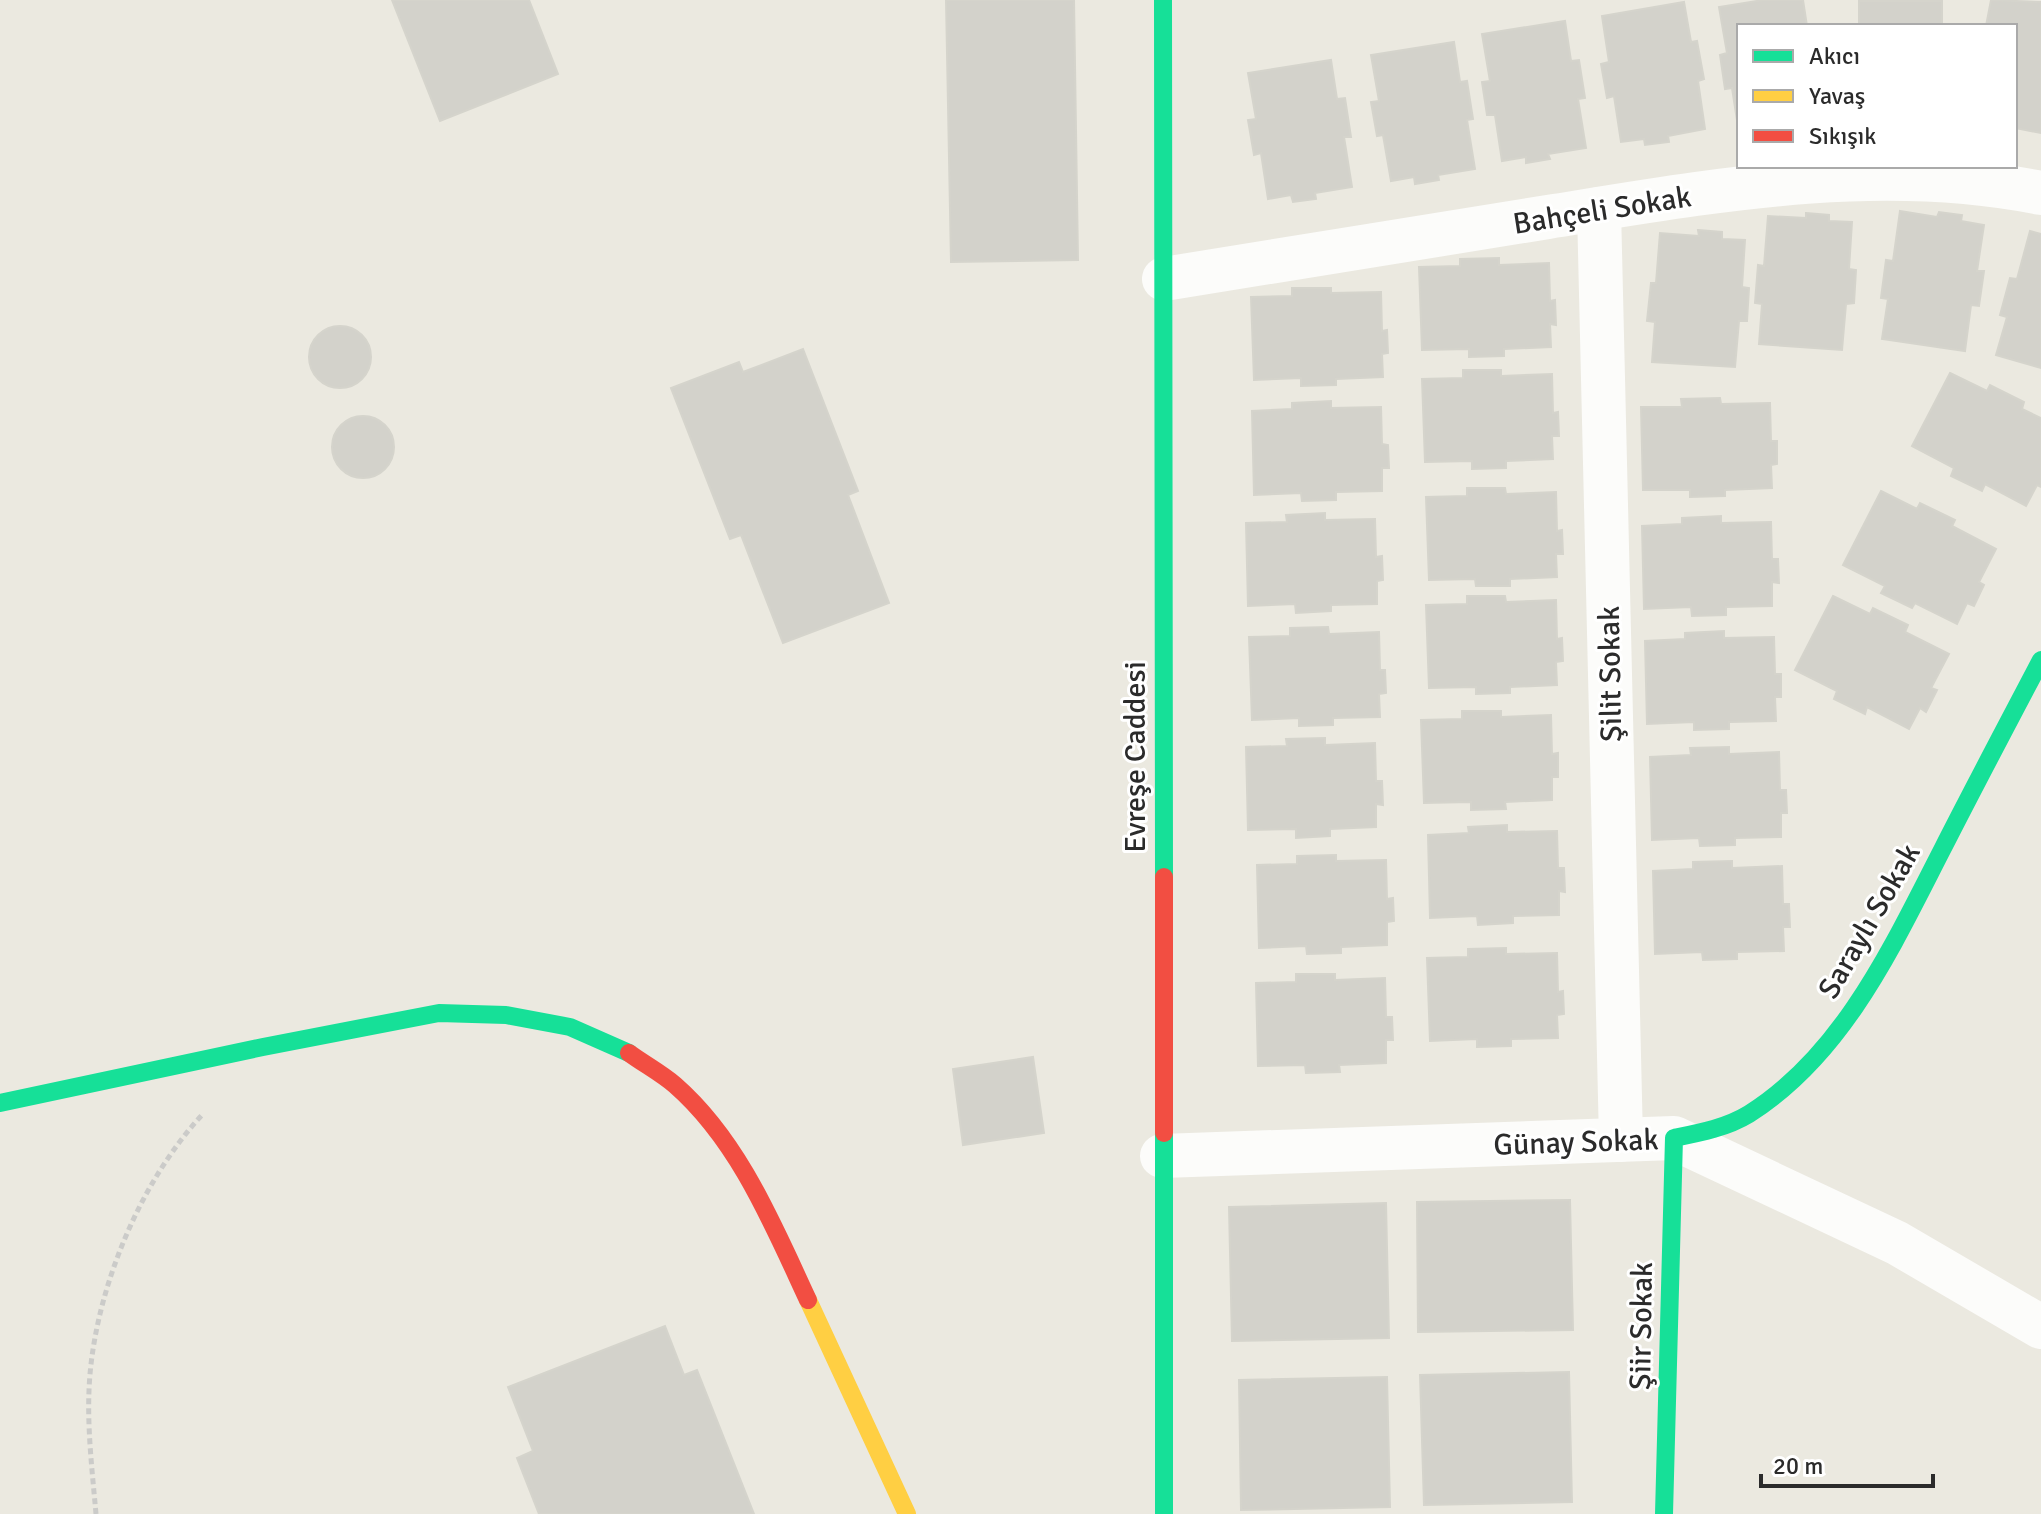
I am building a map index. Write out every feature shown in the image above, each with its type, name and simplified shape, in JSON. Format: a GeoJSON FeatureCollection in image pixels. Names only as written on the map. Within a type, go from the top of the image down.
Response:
{"type":"FeatureCollection","features":[{"type":"Feature","properties":{"kind":"street","name":"Evreşe Caddesi"},"geometry":{"type":"LineString","coordinates":[[1163,0],[1164,1514]]}},
{"type":"Feature","properties":{"kind":"street","name":"Bahçeli Sokak"},"geometry":{"type":"LineString","coordinates":[[1164,279],[1599,209],[1798,181],[1911,178],[1981,183],[2041,193]]}},
{"type":"Feature","properties":{"kind":"street","name":"Şilit Sokak"},"geometry":{"type":"LineString","coordinates":[[1599,209],[1621,1140]]}},
{"type":"Feature","properties":{"kind":"street","name":"Saraylı Sokak"},"geometry":{"type":"LineString","coordinates":[[1674,1138],[1710,1130],[1748,1115],[1789,1084],[1829,1042],[1903,924],[2041,660]]}},
{"type":"Feature","properties":{"kind":"street"},"geometry":{"type":"LineString","coordinates":[[0,1103],[439,1013],[506,1015],[570,1027],[622,1048],[675,1085],[711,1123],[746,1173],[907,1514]]}},
{"type":"Feature","properties":{"kind":"street","name":"Günay Sokak"},"geometry":{"type":"LineString","coordinates":[[1162,1156],[1674,1138],[1897,1243],[2041,1327]]}},
{"type":"Feature","properties":{"kind":"street","name":"Şiir Sokak"},"geometry":{"type":"LineString","coordinates":[[1664,1514],[1674,1138]]}},
{"type":"Feature","properties":{"kind":"path"},"geometry":{"type":"LineString","coordinates":[[96,1514],[89,1422],[90,1374],[98,1322],[114,1264],[135,1218],[162,1168],[205,1111]]}},
{"type":"Feature","properties":{"kind":"building"},"geometry":{"type":"Polygon","coordinates":[[[392,0],[529,0],[558,74],[440,121],[392,0]]]}},
{"type":"Feature","properties":{"kind":"building"},"geometry":{"type":"Polygon","coordinates":[[[946,0],[1074,0],[1078,260],[951,262],[946,0]]]}},
{"type":"Feature","properties":{"kind":"building"},"geometry":{"type":"Polygon","coordinates":[[[1763,0],[1803,0],[1807,24],[1737,24],[1737,120],[1732,88],[1725,89],[1720,55],[1727,53],[1719,7],[1763,0]]]}},
{"type":"Feature","properties":{"kind":"building"},"geometry":{"type":"Polygon","coordinates":[[[1991,0],[2041,2],[2041,133],[2017,128],[2017,24],[1986,24],[1991,0]]]}},
{"type":"Feature","properties":{"kind":"building"},"geometry":{"type":"Polygon","coordinates":[[[1859,1],[1942,1],[1942,24],[1859,24],[1859,1]]]}},
{"type":"Feature","properties":{"kind":"building"},"geometry":{"type":"Polygon","coordinates":[[[1684,2],[1691,42],[1697,41],[1704,79],[1698,81],[1705,129],[1668,136],[1669,142],[1645,145],[1644,139],[1621,142],[1614,96],[1607,98],[1601,64],[1609,62],[1602,16],[1684,2]]]}},
{"type":"Feature","properties":{"kind":"building"},"geometry":{"type":"Polygon","coordinates":[[[1565,21],[1571,61],[1579,60],[1585,98],[1578,99],[1586,148],[1548,154],[1550,159],[1526,163],[1526,157],[1502,161],[1495,115],[1487,115],[1482,82],[1490,81],[1482,34],[1565,21]]]}},
{"type":"Feature","properties":{"kind":"building"},"geometry":{"type":"Polygon","coordinates":[[[1454,42],[1460,82],[1467,81],[1473,119],[1467,120],[1475,169],[1438,175],[1439,180],[1415,184],[1414,177],[1391,181],[1383,135],[1377,136],[1371,102],[1379,101],[1371,55],[1454,42]]]}},
{"type":"Feature","properties":{"kind":"building"},"geometry":{"type":"Polygon","coordinates":[[[1331,60],[1337,99],[1345,98],[1351,137],[1344,137],[1352,187],[1315,193],[1316,199],[1293,202],[1291,195],[1268,199],[1261,153],[1254,155],[1248,120],[1256,119],[1248,73],[1331,60]]]}},
{"type":"Feature","properties":{"kind":"building"},"geometry":{"type":"Polygon","coordinates":[[[1900,211],[1937,217],[1939,212],[1962,215],[1961,221],[1984,225],[1977,271],[1984,271],[1979,306],[1971,305],[1965,351],[1882,339],[1888,299],[1881,298],[1886,260],[1893,261],[1900,211]]]}},
{"type":"Feature","properties":{"kind":"building"},"geometry":{"type":"Polygon","coordinates":[[[1806,213],[1829,215],[1829,221],[1852,222],[1849,269],[1856,270],[1854,303],[1846,304],[1842,350],[1759,344],[1762,304],[1755,303],[1758,265],[1764,266],[1768,216],[1806,218],[1806,213]]]}},
{"type":"Feature","properties":{"kind":"building"},"geometry":{"type":"Polygon","coordinates":[[[1698,230],[1722,232],[1722,239],[1745,240],[1742,287],[1749,288],[1747,321],[1739,321],[1735,367],[1652,362],[1655,322],[1647,321],[1651,283],[1656,283],[1660,233],[1699,236],[1698,230]]]}},
{"type":"Feature","properties":{"kind":"building"},"geometry":{"type":"Polygon","coordinates":[[[2030,231],[2041,234],[2041,368],[1996,355],[2007,317],[2000,315],[2010,278],[2017,279],[2030,231]]]}},
{"type":"Feature","properties":{"kind":"building"},"geometry":{"type":"Polygon","coordinates":[[[1499,258],[1499,265],[1549,263],[1550,301],[1555,300],[1556,325],[1550,324],[1551,347],[1504,349],[1504,356],[1469,357],[1469,349],[1422,350],[1419,267],[1460,266],[1460,259],[1499,258]]]}},
{"type":"Feature","properties":{"kind":"building"},"geometry":{"type":"Polygon","coordinates":[[[1292,288],[1331,288],[1331,293],[1381,292],[1382,331],[1387,330],[1388,353],[1382,354],[1383,377],[1336,379],[1336,385],[1301,386],[1301,378],[1254,380],[1251,297],[1292,296],[1292,288]]]}},
{"type":"Feature","properties":{"kind":"building"},"geometry":{"type":"Polygon","coordinates":[[[340,326],[352,328],[362,335],[369,345],[369,369],[362,379],[352,386],[340,388],[328,386],[318,379],[311,369],[309,357],[311,345],[318,335],[328,328],[340,326]]]}},
{"type":"Feature","properties":{"kind":"building"},"geometry":{"type":"Polygon","coordinates":[[[803,349],[858,491],[848,495],[889,603],[783,643],[741,535],[730,539],[671,388],[739,362],[743,372],[803,349]]]}},
{"type":"Feature","properties":{"kind":"building"},"geometry":{"type":"Polygon","coordinates":[[[1463,370],[1501,370],[1501,376],[1552,374],[1553,413],[1558,412],[1559,436],[1552,436],[1553,459],[1506,461],[1506,468],[1472,469],[1472,461],[1425,462],[1422,379],[1463,378],[1463,370]]]}},
{"type":"Feature","properties":{"kind":"building"},"geometry":{"type":"Polygon","coordinates":[[[1950,373],[1987,391],[1990,385],[2024,402],[2022,409],[2041,418],[2041,487],[2037,485],[2026,506],[1985,484],[1982,491],[1951,476],[1954,468],[1912,446],[1950,373]]]}},
{"type":"Feature","properties":{"kind":"building"},"geometry":{"type":"Polygon","coordinates":[[[1720,398],[1721,404],[1770,403],[1771,441],[1777,441],[1777,464],[1771,465],[1772,488],[1725,490],[1725,496],[1690,497],[1690,490],[1643,490],[1641,407],[1682,407],[1681,399],[1720,398]]]}},
{"type":"Feature","properties":{"kind":"building"},"geometry":{"type":"Polygon","coordinates":[[[1331,401],[1331,408],[1381,407],[1382,444],[1388,445],[1389,468],[1382,468],[1382,491],[1336,492],[1336,500],[1302,501],[1301,493],[1254,495],[1252,411],[1292,409],[1292,403],[1331,401]]]}},
{"type":"Feature","properties":{"kind":"building"},"geometry":{"type":"Polygon","coordinates":[[[363,416],[375,418],[385,425],[392,435],[392,459],[385,469],[375,476],[363,478],[351,476],[341,469],[334,459],[332,447],[334,435],[341,425],[351,418],[363,416]]]}},
{"type":"Feature","properties":{"kind":"building"},"geometry":{"type":"Polygon","coordinates":[[[1467,488],[1505,488],[1506,494],[1556,492],[1557,531],[1562,530],[1563,554],[1556,554],[1557,577],[1510,579],[1510,586],[1476,586],[1475,579],[1429,580],[1426,497],[1467,496],[1467,488]]]}},
{"type":"Feature","properties":{"kind":"building"},"geometry":{"type":"Polygon","coordinates":[[[1881,491],[1917,509],[1920,503],[1955,520],[1952,526],[1996,549],[1979,582],[1984,585],[1974,606],[1967,603],[1957,624],[1915,603],[1912,608],[1881,593],[1885,586],[1843,565],[1881,491]]]}},
{"type":"Feature","properties":{"kind":"building"},"geometry":{"type":"Polygon","coordinates":[[[1325,513],[1325,520],[1375,519],[1376,557],[1382,556],[1383,580],[1377,581],[1377,604],[1331,605],[1331,611],[1296,613],[1295,604],[1248,606],[1246,523],[1287,522],[1286,515],[1325,513]]]}},
{"type":"Feature","properties":{"kind":"building"},"geometry":{"type":"Polygon","coordinates":[[[1721,516],[1721,523],[1771,522],[1772,559],[1778,559],[1779,583],[1772,582],[1772,606],[1726,607],[1726,615],[1692,616],[1691,607],[1644,609],[1642,526],[1682,524],[1682,518],[1721,516]]]}},
{"type":"Feature","properties":{"kind":"building"},"geometry":{"type":"Polygon","coordinates":[[[1467,596],[1505,596],[1506,602],[1556,600],[1557,639],[1562,638],[1563,661],[1556,662],[1557,685],[1510,687],[1510,693],[1476,694],[1476,687],[1429,688],[1426,605],[1467,604],[1467,596]]]}},
{"type":"Feature","properties":{"kind":"building"},"geometry":{"type":"Polygon","coordinates":[[[1833,596],[1870,614],[1873,608],[1908,625],[1905,632],[1949,654],[1931,688],[1937,690],[1926,712],[1920,708],[1909,729],[1867,707],[1865,714],[1834,699],[1837,691],[1795,670],[1833,596]]]}},
{"type":"Feature","properties":{"kind":"building"},"geometry":{"type":"Polygon","coordinates":[[[1328,627],[1329,634],[1379,632],[1380,670],[1385,670],[1386,693],[1379,694],[1380,717],[1333,718],[1333,725],[1299,726],[1299,718],[1252,720],[1249,637],[1290,636],[1290,628],[1328,627]]]}},
{"type":"Feature","properties":{"kind":"building"},"geometry":{"type":"Polygon","coordinates":[[[1724,631],[1724,638],[1774,637],[1775,674],[1781,674],[1781,697],[1775,697],[1776,721],[1729,722],[1729,729],[1694,730],[1694,722],[1647,724],[1645,641],[1685,639],[1685,633],[1724,631]]]}},
{"type":"Feature","properties":{"kind":"building"},"geometry":{"type":"Polygon","coordinates":[[[1462,711],[1501,711],[1501,717],[1551,715],[1552,754],[1558,753],[1558,777],[1552,777],[1552,800],[1505,802],[1506,809],[1471,810],[1471,802],[1424,803],[1421,720],[1462,719],[1462,711]]]}},
{"type":"Feature","properties":{"kind":"building"},"geometry":{"type":"Polygon","coordinates":[[[1325,738],[1325,745],[1375,743],[1376,781],[1382,781],[1383,805],[1376,804],[1376,827],[1330,829],[1330,836],[1296,838],[1296,829],[1248,830],[1246,747],[1287,746],[1286,739],[1325,738]]]}},
{"type":"Feature","properties":{"kind":"building"},"geometry":{"type":"Polygon","coordinates":[[[1729,747],[1729,754],[1779,752],[1780,790],[1786,790],[1787,813],[1781,813],[1781,837],[1735,838],[1735,845],[1700,846],[1699,838],[1652,840],[1650,757],[1691,755],[1690,748],[1729,747]]]}},
{"type":"Feature","properties":{"kind":"building"},"geometry":{"type":"Polygon","coordinates":[[[1507,825],[1507,832],[1557,831],[1558,868],[1564,868],[1565,892],[1559,891],[1559,915],[1513,916],[1513,923],[1478,925],[1477,916],[1430,918],[1428,835],[1469,833],[1468,827],[1507,825]]]}},
{"type":"Feature","properties":{"kind":"building"},"geometry":{"type":"Polygon","coordinates":[[[1336,855],[1336,861],[1386,860],[1387,899],[1393,898],[1394,921],[1387,922],[1387,945],[1341,947],[1341,953],[1307,954],[1306,946],[1259,948],[1257,865],[1297,864],[1297,856],[1336,855]]]}},
{"type":"Feature","properties":{"kind":"building"},"geometry":{"type":"Polygon","coordinates":[[[1732,861],[1732,868],[1782,866],[1783,904],[1789,904],[1790,927],[1783,927],[1784,951],[1737,952],[1737,959],[1703,960],[1702,952],[1655,954],[1653,871],[1693,869],[1693,862],[1732,861]]]}},
{"type":"Feature","properties":{"kind":"building"},"geometry":{"type":"Polygon","coordinates":[[[1506,948],[1506,954],[1557,953],[1558,992],[1563,991],[1564,1014],[1557,1015],[1558,1038],[1511,1039],[1511,1046],[1477,1047],[1477,1039],[1430,1041],[1427,958],[1468,957],[1468,949],[1506,948]]]}},
{"type":"Feature","properties":{"kind":"building"},"geometry":{"type":"Polygon","coordinates":[[[1296,974],[1335,974],[1335,980],[1385,978],[1386,1017],[1392,1017],[1393,1040],[1386,1040],[1386,1063],[1339,1065],[1340,1072],[1306,1073],[1305,1065],[1258,1066],[1256,983],[1296,982],[1296,974]]]}},
{"type":"Feature","properties":{"kind":"building"},"geometry":{"type":"Polygon","coordinates":[[[1033,1057],[1044,1133],[963,1145],[953,1069],[1033,1057]]]}},
{"type":"Feature","properties":{"kind":"building"},"geometry":{"type":"Polygon","coordinates":[[[1570,1200],[1573,1330],[1418,1332],[1417,1202],[1570,1200]]]}},
{"type":"Feature","properties":{"kind":"building"},"geometry":{"type":"Polygon","coordinates":[[[1386,1203],[1389,1338],[1232,1341],[1229,1207],[1386,1203]]]}},
{"type":"Feature","properties":{"kind":"building"},"geometry":{"type":"Polygon","coordinates":[[[665,1326],[684,1375],[697,1370],[754,1514],[539,1514],[517,1458],[533,1451],[508,1387],[665,1326]]]}},
{"type":"Feature","properties":{"kind":"building"},"geometry":{"type":"Polygon","coordinates":[[[1569,1372],[1572,1502],[1424,1505],[1420,1375],[1569,1372]]]}},
{"type":"Feature","properties":{"kind":"building"},"geometry":{"type":"Polygon","coordinates":[[[1387,1377],[1390,1507],[1241,1510],[1239,1380],[1387,1377]]]}},
{"type":"Feature","properties":{"kind":"traffic: fast"},"geometry":{"type":"LineString","coordinates":[[1163,0],[1164,877]]}},
{"type":"Feature","properties":{"kind":"traffic: fast"},"geometry":{"type":"LineString","coordinates":[[1664,1514],[1674,1138],[1722,1126],[1749,1114],[1783,1089],[1839,1029],[1885,959],[2041,660]]}},
{"type":"Feature","properties":{"kind":"traffic: fast"},"geometry":{"type":"LineString","coordinates":[[0,1103],[439,1013],[506,1015],[570,1027],[629,1053]]}},
{"type":"Feature","properties":{"kind":"traffic: fast"},"geometry":{"type":"LineString","coordinates":[[1164,1133],[1164,1514]]}},
{"type":"Feature","properties":{"kind":"traffic: slow"},"geometry":{"type":"LineString","coordinates":[[808,1300],[907,1514]]}},
{"type":"Feature","properties":{"kind":"traffic: jam"},"geometry":{"type":"LineString","coordinates":[[1164,877],[1164,1133]]}},
{"type":"Feature","properties":{"kind":"traffic: jam"},"geometry":{"type":"LineString","coordinates":[[629,1053],[675,1085],[718,1132],[752,1185],[808,1300]]}}]}
